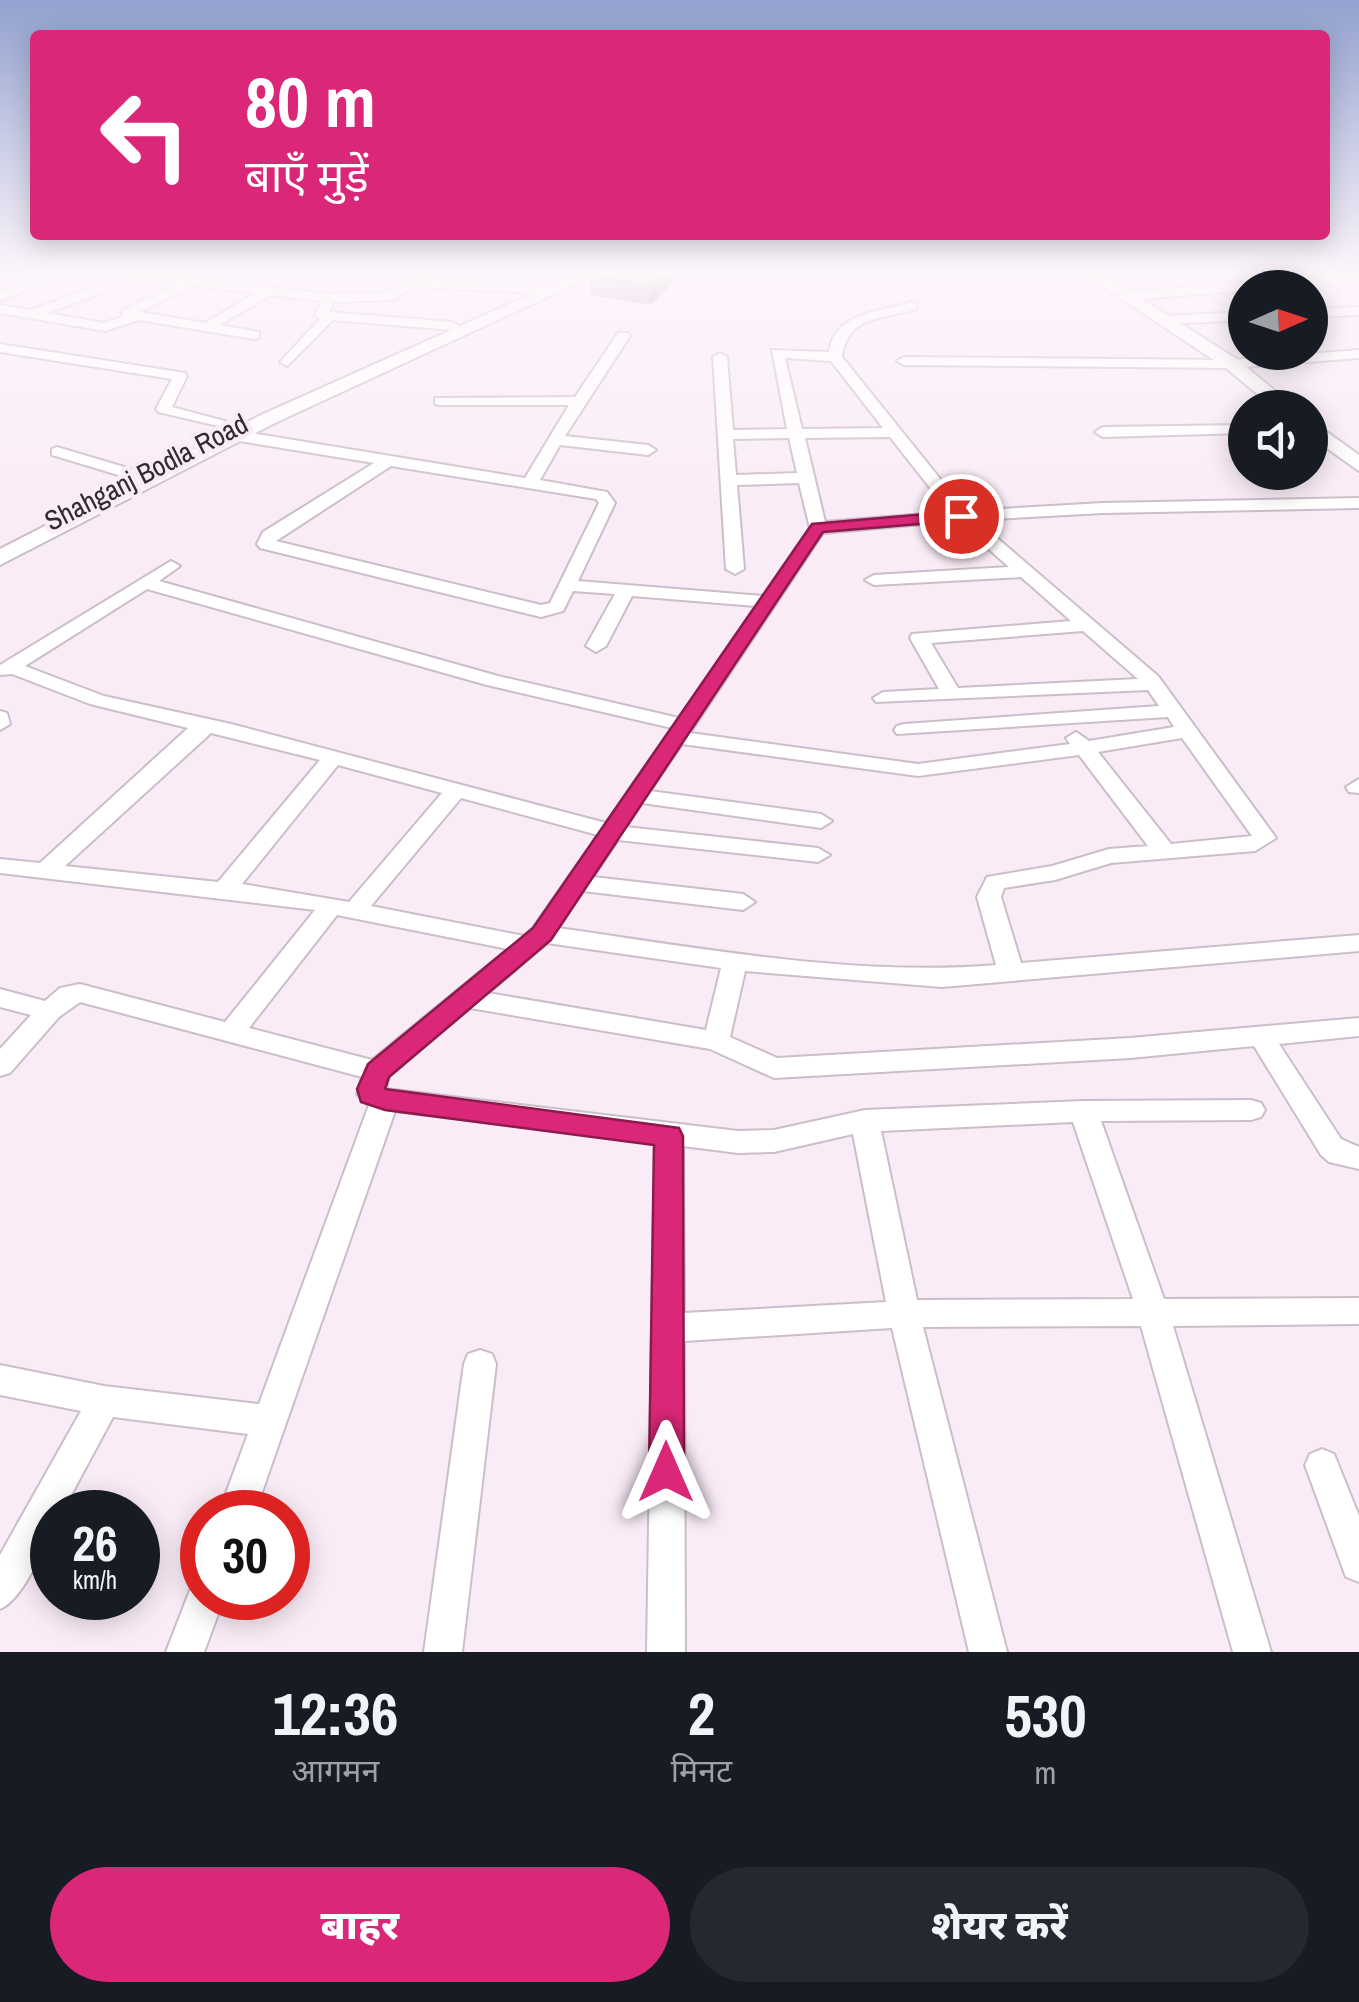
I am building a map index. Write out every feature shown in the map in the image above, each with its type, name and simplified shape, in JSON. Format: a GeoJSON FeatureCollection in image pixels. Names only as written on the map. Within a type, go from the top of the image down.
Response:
{"type":"FeatureCollection","features":[{"type":"Feature","properties":{"kind":"main road","name":"Shahganj Bodla Road"},"geometry":{"type":"LineString","coordinates":[[0,546],[112,492],[136,475],[396,353]]}},
{"type":"Feature","properties":{"kind":"main road"},"geometry":{"type":"LineString","coordinates":[[0,558],[112,492],[234,431],[410,353]]}},
{"type":"Feature","properties":{"kind":"main road"},"geometry":{"type":"LineString","coordinates":[[1240,370],[1264,390]]}},
{"type":"Feature","properties":{"kind":"main road"},"geometry":{"type":"LineString","coordinates":[[1328,440],[1359,465]]}},
{"type":"Feature","properties":{"kind":"street"},"geometry":{"type":"LineString","coordinates":[[23,353],[180,376],[162,408],[234,431],[386,462],[594,492],[606,498],[607,503],[557,607],[540,611],[266,544],[269,536],[386,462]]}},
{"type":"Feature","properties":{"kind":"street"},"geometry":{"type":"LineString","coordinates":[[287,362],[295,353]]}},
{"type":"Feature","properties":{"kind":"street"},"geometry":{"type":"LineString","coordinates":[[530,483],[612,353]]}},
{"type":"Feature","properties":{"kind":"street"},"geometry":{"type":"LineString","coordinates":[[244,1490],[381,1086],[465,998],[536,940],[818,528],[777,353]]}},
{"type":"Feature","properties":{"kind":"street"},"geometry":{"type":"LineString","coordinates":[[778,353],[835,357]]}},
{"type":"Feature","properties":{"kind":"street"},"geometry":{"type":"LineString","coordinates":[[835,353],[892,432],[961,516],[1151,680],[1265,838],[1255,844],[1109,856],[1048,874],[995,882],[989,897],[1012,972]]}},
{"type":"Feature","properties":{"kind":"street"},"geometry":{"type":"LineString","coordinates":[[1328,356],[1359,354]]}},
{"type":"Feature","properties":{"kind":"street"},"geometry":{"type":"LineString","coordinates":[[720,358],[735,568]]}},
{"type":"Feature","properties":{"kind":"street"},"geometry":{"type":"LineString","coordinates":[[904,361],[1228,364]]}},
{"type":"Feature","properties":{"kind":"street"},"geometry":{"type":"LineString","coordinates":[[440,401],[580,401]]}},
{"type":"Feature","properties":{"kind":"street"},"geometry":{"type":"LineString","coordinates":[[1103,432],[1228,429]]}},
{"type":"Feature","properties":{"kind":"street"},"geometry":{"type":"LineString","coordinates":[[724,435],[892,432]]}},
{"type":"Feature","properties":{"kind":"street"},"geometry":{"type":"LineString","coordinates":[[556,440],[648,450]]}},
{"type":"Feature","properties":{"kind":"street"},"geometry":{"type":"LineString","coordinates":[[57,452],[136,475]]}},
{"type":"Feature","properties":{"kind":"street"},"geometry":{"type":"LineString","coordinates":[[726,480],[806,478]]}},
{"type":"Feature","properties":{"kind":"street"},"geometry":{"type":"LineString","coordinates":[[818,528],[1103,508],[1359,503]]}},
{"type":"Feature","properties":{"kind":"street"},"geometry":{"type":"LineString","coordinates":[[5,670],[171,566]]}},
{"type":"Feature","properties":{"kind":"street"},"geometry":{"type":"LineString","coordinates":[[874,580],[1025,571]]}},
{"type":"Feature","properties":{"kind":"street"},"geometry":{"type":"LineString","coordinates":[[146,583],[680,731],[918,770],[1019,759],[1186,731]]}},
{"type":"Feature","properties":{"kind":"street"},"geometry":{"type":"LineString","coordinates":[[567,585],[768,602]]}},
{"type":"Feature","properties":{"kind":"street"},"geometry":{"type":"LineString","coordinates":[[596,646],[626,590]]}},
{"type":"Feature","properties":{"kind":"street"},"geometry":{"type":"LineString","coordinates":[[952,694],[919,638],[1088,625]]}},
{"type":"Feature","properties":{"kind":"street"},"geometry":{"type":"LineString","coordinates":[[5,670],[97,700],[224,728],[612,832],[818,855]]}},
{"type":"Feature","properties":{"kind":"street"},"geometry":{"type":"LineString","coordinates":[[883,698],[1148,684],[1151,680]]}},
{"type":"Feature","properties":{"kind":"street"},"geometry":{"type":"LineString","coordinates":[[904,730],[1172,711]]}},
{"type":"Feature","properties":{"kind":"street"},"geometry":{"type":"LineString","coordinates":[[1062,719],[1165,852]]}},
{"type":"Feature","properties":{"kind":"street"},"geometry":{"type":"LineString","coordinates":[[45,870],[196,732],[208,727]]}},
{"type":"Feature","properties":{"kind":"street"},"geometry":{"type":"LineString","coordinates":[[225,888],[332,759]]}},
{"type":"Feature","properties":{"kind":"street"},"geometry":{"type":"LineString","coordinates":[[230,1034],[455,791]]}},
{"type":"Feature","properties":{"kind":"street"},"geometry":{"type":"LineString","coordinates":[[636,796],[821,821]]}},
{"type":"Feature","properties":{"kind":"street"},"geometry":{"type":"LineString","coordinates":[[0,866],[225,888],[536,940],[735,962],[942,978],[1359,943]]}},
{"type":"Feature","properties":{"kind":"street"},"geometry":{"type":"LineString","coordinates":[[577,883],[744,902]]}},
{"type":"Feature","properties":{"kind":"street"},"geometry":{"type":"LineString","coordinates":[[716,1042],[735,962]]}},
{"type":"Feature","properties":{"kind":"street"},"geometry":{"type":"LineString","coordinates":[[0,1066],[50,1011],[69,994],[80,993],[230,1034],[381,1086],[669,1136],[756,1143],[865,1121],[1083,1111],[1250,1110]]}},
{"type":"Feature","properties":{"kind":"street"},"geometry":{"type":"LineString","coordinates":[[0,998],[50,1011]]}},
{"type":"Feature","properties":{"kind":"street"},"geometry":{"type":"LineString","coordinates":[[465,998],[716,1042],[774,1068],[1262,1038],[1359,1027]]}},
{"type":"Feature","properties":{"kind":"street"},"geometry":{"type":"LineString","coordinates":[[1262,1038],[1330,1147],[1339,1154],[1359,1158]]}},
{"type":"Feature","properties":{"kind":"street"},"geometry":{"type":"LineString","coordinates":[[1083,1111],[1153,1311],[1252,1652]]}},
{"type":"Feature","properties":{"kind":"street"},"geometry":{"type":"LineString","coordinates":[[865,1121],[904,1314],[988,1652]]}},
{"type":"Feature","properties":{"kind":"street"},"geometry":{"type":"LineString","coordinates":[[666,1652],[669,1136]]}},
{"type":"Feature","properties":{"kind":"street"},"geometry":{"type":"LineString","coordinates":[[666,1328],[904,1314],[1359,1310]]}},
{"type":"Feature","properties":{"kind":"street"},"geometry":{"type":"LineString","coordinates":[[443,1652],[480,1364]]}},
{"type":"Feature","properties":{"kind":"street"},"geometry":{"type":"LineString","coordinates":[[0,1380],[104,1401],[270,1421]]}},
{"type":"Feature","properties":{"kind":"street"},"geometry":{"type":"LineString","coordinates":[[0,1591],[104,1401]]}},
{"type":"Feature","properties":{"kind":"street"},"geometry":{"type":"LineString","coordinates":[[1322,1465],[1359,1564]]}},
{"type":"Feature","properties":{"kind":"street"},"geometry":{"type":"LineString","coordinates":[[186,1652],[198,1620]]}},
{"type":"Feature","properties":{"kind":"route"},"geometry":{"type":"LineString","coordinates":[[666,1472],[669,1136],[385,1100],[376,1098],[371,1089],[377,1072],[542,934],[818,528],[961,516]]}}]}
